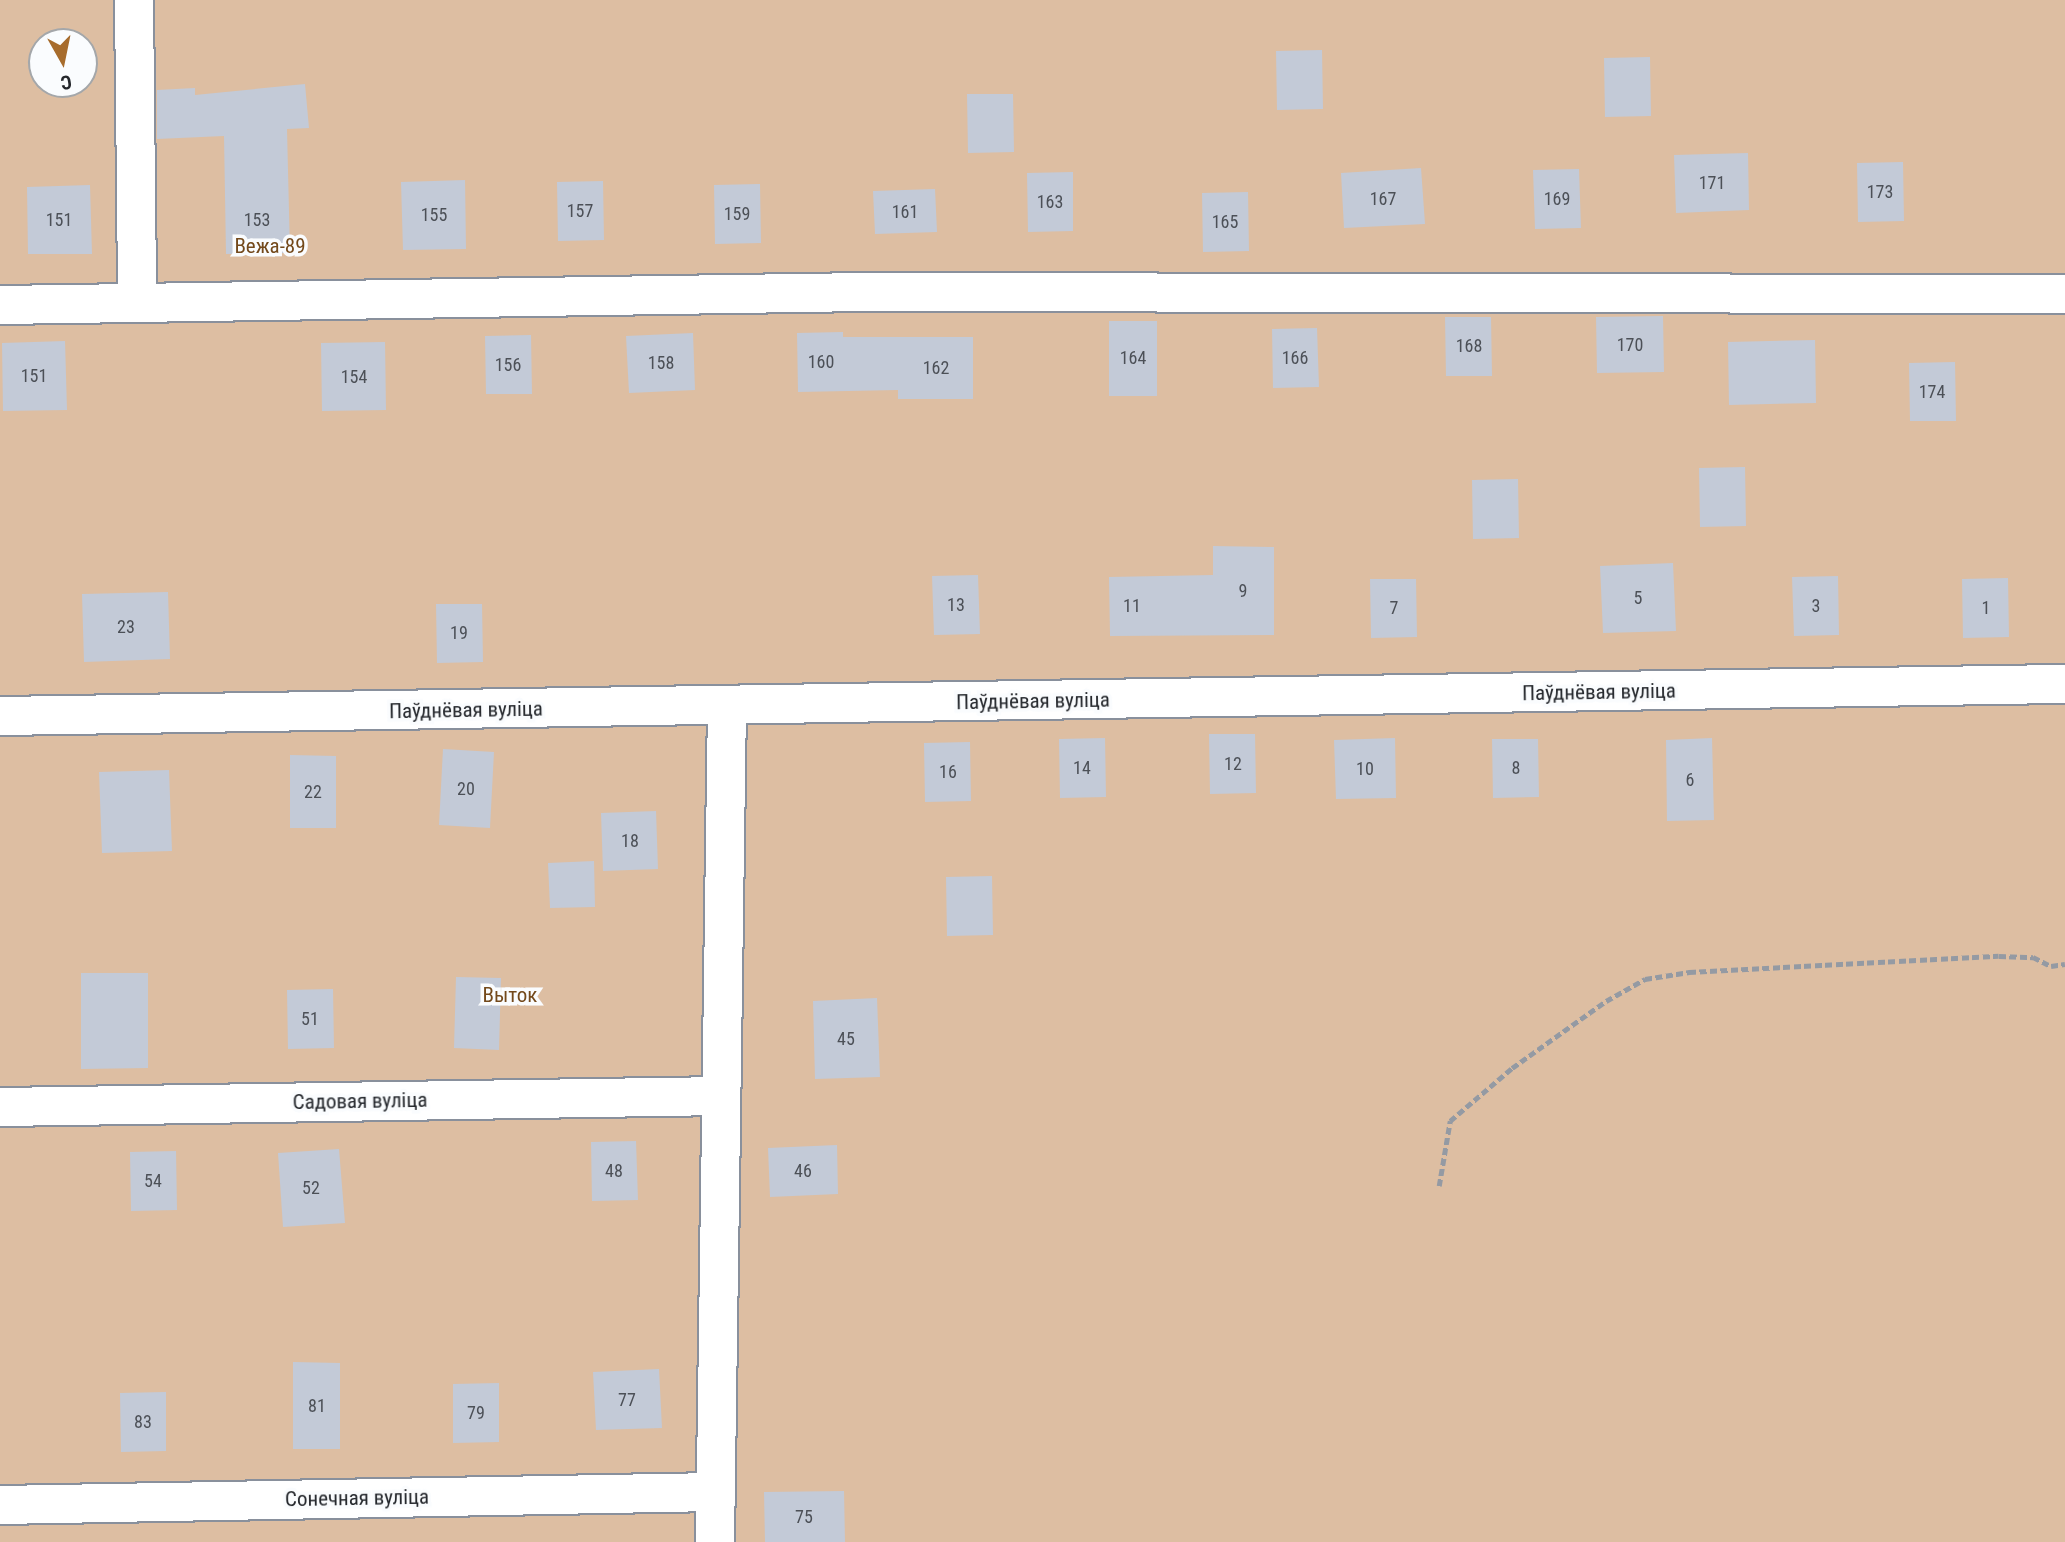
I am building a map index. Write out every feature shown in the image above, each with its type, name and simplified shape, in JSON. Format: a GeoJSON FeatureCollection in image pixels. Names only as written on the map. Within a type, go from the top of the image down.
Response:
{"type":"FeatureCollection","features":[{"type":"Feature","properties":{"kind":"street"},"geometry":{"type":"LineString","coordinates":[[134,0],[138,303]]}},
{"type":"Feature","properties":{"kind":"street"},"geometry":{"type":"LineString","coordinates":[[0,305],[862,292],[2065,294]]}},
{"type":"Feature","properties":{"kind":"street","name":"Паўднёвая вуліца"},"geometry":{"type":"LineString","coordinates":[[0,716],[727,707],[2065,684]]}},
{"type":"Feature","properties":{"kind":"street"},"geometry":{"type":"LineString","coordinates":[[715,1542],[727,707]]}},
{"type":"Feature","properties":{"kind":"street","name":"Садовая вуліца"},"geometry":{"type":"LineString","coordinates":[[0,1107],[721,1096]]}},
{"type":"Feature","properties":{"kind":"street","name":"Сонечная вуліца"},"geometry":{"type":"LineString","coordinates":[[0,1505],[714,1492]]}},
{"type":"Feature","properties":{"kind":"path"},"geometry":{"type":"LineString","coordinates":[[1439,1186],[1450,1121],[1512,1068],[1606,1001],[1645,979],[1689,972],[2000,956],[2033,957],[2051,966],[2065,964]]}},
{"type":"Feature","properties":{"kind":"green space"},"geometry":{"type":"Polygon","coordinates":[[[0,0],[2065,0],[2065,1542],[0,1542],[0,0]]]}},
{"type":"Feature","properties":{"kind":"building"},"geometry":{"type":"Polygon","coordinates":[[[1322,50],[1323,109],[1277,110],[1276,51],[1322,50]]]}},
{"type":"Feature","properties":{"kind":"building"},"geometry":{"type":"Polygon","coordinates":[[[1650,57],[1651,116],[1605,117],[1604,58],[1650,57]]]}},
{"type":"Feature","properties":{"kind":"building"},"geometry":{"type":"Polygon","coordinates":[[[305,84],[309,128],[287,129],[290,253],[226,254],[224,136],[157,139],[157,90],[195,88],[195,95],[305,84]]]}},
{"type":"Feature","properties":{"kind":"building"},"geometry":{"type":"Polygon","coordinates":[[[967,94],[1013,94],[1014,152],[968,153],[967,94]]]}},
{"type":"Feature","properties":{"kind":"building"},"geometry":{"type":"Polygon","coordinates":[[[1748,153],[1749,210],[1676,213],[1674,155],[1748,153]]]}},
{"type":"Feature","properties":{"kind":"building"},"geometry":{"type":"Polygon","coordinates":[[[1903,162],[1904,221],[1858,222],[1857,163],[1903,162]]]}},
{"type":"Feature","properties":{"kind":"building"},"geometry":{"type":"Polygon","coordinates":[[[1421,168],[1425,224],[1344,228],[1341,173],[1421,168]]]}},
{"type":"Feature","properties":{"kind":"building"},"geometry":{"type":"Polygon","coordinates":[[[1579,169],[1581,228],[1535,229],[1533,170],[1579,169]]]}},
{"type":"Feature","properties":{"kind":"building"},"geometry":{"type":"Polygon","coordinates":[[[1073,172],[1073,231],[1028,232],[1027,173],[1073,172]]]}},
{"type":"Feature","properties":{"kind":"building"},"geometry":{"type":"Polygon","coordinates":[[[465,180],[466,249],[403,250],[401,182],[465,180]]]}},
{"type":"Feature","properties":{"kind":"building"},"geometry":{"type":"Polygon","coordinates":[[[603,181],[604,240],[558,241],[557,182],[603,181]]]}},
{"type":"Feature","properties":{"kind":"building"},"geometry":{"type":"Polygon","coordinates":[[[760,184],[761,243],[715,244],[714,185],[760,184]]]}},
{"type":"Feature","properties":{"kind":"building"},"geometry":{"type":"Polygon","coordinates":[[[90,185],[92,254],[28,254],[27,187],[90,185]]]}},
{"type":"Feature","properties":{"kind":"building"},"geometry":{"type":"Polygon","coordinates":[[[935,189],[937,232],[875,234],[873,191],[935,189]]]}},
{"type":"Feature","properties":{"kind":"building"},"geometry":{"type":"Polygon","coordinates":[[[1248,192],[1249,251],[1203,252],[1202,193],[1248,192]]]}},
{"type":"Feature","properties":{"kind":"building"},"geometry":{"type":"Polygon","coordinates":[[[1663,316],[1664,372],[1597,373],[1596,317],[1663,316]]]}},
{"type":"Feature","properties":{"kind":"building"},"geometry":{"type":"Polygon","coordinates":[[[1445,317],[1491,317],[1492,376],[1446,376],[1445,317]]]}},
{"type":"Feature","properties":{"kind":"building"},"geometry":{"type":"Polygon","coordinates":[[[1109,321],[1157,321],[1157,396],[1109,396],[1109,321]]]}},
{"type":"Feature","properties":{"kind":"building"},"geometry":{"type":"Polygon","coordinates":[[[1317,328],[1319,387],[1273,388],[1272,329],[1317,328]]]}},
{"type":"Feature","properties":{"kind":"building"},"geometry":{"type":"Polygon","coordinates":[[[843,332],[843,337],[973,337],[973,399],[898,399],[898,390],[798,392],[797,333],[843,332]]]}},
{"type":"Feature","properties":{"kind":"building"},"geometry":{"type":"Polygon","coordinates":[[[693,333],[695,390],[629,393],[626,336],[693,333]]]}},
{"type":"Feature","properties":{"kind":"building"},"geometry":{"type":"Polygon","coordinates":[[[531,335],[532,394],[486,394],[485,336],[531,335]]]}},
{"type":"Feature","properties":{"kind":"building"},"geometry":{"type":"Polygon","coordinates":[[[1815,340],[1816,403],[1729,405],[1728,342],[1815,340]]]}},
{"type":"Feature","properties":{"kind":"building"},"geometry":{"type":"Polygon","coordinates":[[[65,341],[67,410],[3,411],[2,343],[65,341]]]}},
{"type":"Feature","properties":{"kind":"building"},"geometry":{"type":"Polygon","coordinates":[[[385,342],[386,410],[322,411],[321,343],[385,342]]]}},
{"type":"Feature","properties":{"kind":"building"},"geometry":{"type":"Polygon","coordinates":[[[1955,362],[1956,421],[1910,421],[1909,363],[1955,362]]]}},
{"type":"Feature","properties":{"kind":"building"},"geometry":{"type":"Polygon","coordinates":[[[1745,467],[1746,526],[1700,527],[1699,468],[1745,467]]]}},
{"type":"Feature","properties":{"kind":"building"},"geometry":{"type":"Polygon","coordinates":[[[1518,479],[1519,538],[1473,539],[1472,480],[1518,479]]]}},
{"type":"Feature","properties":{"kind":"building"},"geometry":{"type":"Polygon","coordinates":[[[1213,546],[1274,547],[1274,635],[1110,636],[1109,577],[1213,575],[1213,546]]]}},
{"type":"Feature","properties":{"kind":"building"},"geometry":{"type":"Polygon","coordinates":[[[1673,563],[1676,631],[1603,633],[1600,566],[1673,563]]]}},
{"type":"Feature","properties":{"kind":"building"},"geometry":{"type":"Polygon","coordinates":[[[978,575],[980,634],[934,635],[932,576],[978,575]]]}},
{"type":"Feature","properties":{"kind":"building"},"geometry":{"type":"Polygon","coordinates":[[[1838,576],[1839,635],[1794,636],[1792,577],[1838,576]]]}},
{"type":"Feature","properties":{"kind":"building"},"geometry":{"type":"Polygon","coordinates":[[[2008,578],[2009,637],[1963,638],[1962,579],[2008,578]]]}},
{"type":"Feature","properties":{"kind":"building"},"geometry":{"type":"Polygon","coordinates":[[[1370,579],[1416,579],[1417,637],[1371,638],[1370,579]]]}},
{"type":"Feature","properties":{"kind":"building"},"geometry":{"type":"Polygon","coordinates":[[[168,592],[170,659],[84,662],[82,594],[168,592]]]}},
{"type":"Feature","properties":{"kind":"building"},"geometry":{"type":"Polygon","coordinates":[[[436,604],[482,604],[483,662],[437,663],[436,604]]]}},
{"type":"Feature","properties":{"kind":"building"},"geometry":{"type":"Polygon","coordinates":[[[1209,734],[1255,734],[1256,793],[1210,794],[1209,734]]]}},
{"type":"Feature","properties":{"kind":"building"},"geometry":{"type":"Polygon","coordinates":[[[1105,738],[1106,797],[1060,798],[1059,739],[1105,738]]]}},
{"type":"Feature","properties":{"kind":"building"},"geometry":{"type":"Polygon","coordinates":[[[1395,738],[1396,798],[1336,799],[1334,740],[1395,738]]]}},
{"type":"Feature","properties":{"kind":"building"},"geometry":{"type":"Polygon","coordinates":[[[1712,738],[1714,820],[1667,821],[1666,740],[1712,738]]]}},
{"type":"Feature","properties":{"kind":"building"},"geometry":{"type":"Polygon","coordinates":[[[1492,739],[1538,739],[1539,797],[1493,798],[1492,739]]]}},
{"type":"Feature","properties":{"kind":"building"},"geometry":{"type":"Polygon","coordinates":[[[970,742],[971,801],[925,802],[924,743],[970,742]]]}},
{"type":"Feature","properties":{"kind":"building"},"geometry":{"type":"Polygon","coordinates":[[[443,749],[494,752],[490,828],[439,825],[443,749]]]}},
{"type":"Feature","properties":{"kind":"building"},"geometry":{"type":"Polygon","coordinates":[[[290,755],[336,756],[336,828],[290,828],[290,755]]]}},
{"type":"Feature","properties":{"kind":"building"},"geometry":{"type":"Polygon","coordinates":[[[169,770],[172,851],[102,853],[99,772],[169,770]]]}},
{"type":"Feature","properties":{"kind":"building"},"geometry":{"type":"Polygon","coordinates":[[[656,811],[658,869],[603,871],[601,813],[656,811]]]}},
{"type":"Feature","properties":{"kind":"building"},"geometry":{"type":"Polygon","coordinates":[[[594,861],[595,907],[550,908],[548,863],[594,861]]]}},
{"type":"Feature","properties":{"kind":"building"},"geometry":{"type":"Polygon","coordinates":[[[992,876],[993,935],[947,936],[946,877],[992,876]]]}},
{"type":"Feature","properties":{"kind":"building"},"geometry":{"type":"Polygon","coordinates":[[[81,973],[148,973],[148,1068],[81,1069],[81,973]]]}},
{"type":"Feature","properties":{"kind":"building"},"geometry":{"type":"Polygon","coordinates":[[[456,977],[501,978],[499,1050],[454,1048],[456,977]]]}},
{"type":"Feature","properties":{"kind":"building"},"geometry":{"type":"Polygon","coordinates":[[[333,989],[334,1048],[288,1049],[287,990],[333,989]]]}},
{"type":"Feature","properties":{"kind":"building"},"geometry":{"type":"Polygon","coordinates":[[[877,998],[880,1077],[815,1079],[813,1001],[877,998]]]}},
{"type":"Feature","properties":{"kind":"building"},"geometry":{"type":"Polygon","coordinates":[[[636,1141],[638,1200],[592,1201],[591,1142],[636,1141]]]}},
{"type":"Feature","properties":{"kind":"building"},"geometry":{"type":"Polygon","coordinates":[[[837,1145],[838,1194],[770,1197],[768,1148],[837,1145]]]}},
{"type":"Feature","properties":{"kind":"building"},"geometry":{"type":"Polygon","coordinates":[[[339,1149],[345,1223],[283,1227],[278,1153],[339,1149]]]}},
{"type":"Feature","properties":{"kind":"building"},"geometry":{"type":"Polygon","coordinates":[[[176,1151],[177,1210],[131,1211],[130,1152],[176,1151]]]}},
{"type":"Feature","properties":{"kind":"building"},"geometry":{"type":"Polygon","coordinates":[[[293,1362],[340,1363],[340,1449],[293,1449],[293,1362]]]}},
{"type":"Feature","properties":{"kind":"building"},"geometry":{"type":"Polygon","coordinates":[[[659,1369],[662,1428],[596,1430],[593,1372],[659,1369]]]}},
{"type":"Feature","properties":{"kind":"building"},"geometry":{"type":"Polygon","coordinates":[[[499,1383],[499,1442],[453,1443],[453,1384],[499,1383]]]}},
{"type":"Feature","properties":{"kind":"building"},"geometry":{"type":"Polygon","coordinates":[[[166,1392],[166,1451],[121,1452],[120,1393],[166,1392]]]}},
{"type":"Feature","properties":{"kind":"building"},"geometry":{"type":"Polygon","coordinates":[[[844,1491],[845,1542],[765,1542],[764,1492],[844,1491]]]}},
{"type":"Feature","properties":{"kind":"park label","name":"Вежа-89"},"geometry":{"type":"Point","coordinates":[270,246]}},
{"type":"Feature","properties":{"kind":"park label","name":"Выток"},"geometry":{"type":"Point","coordinates":[510,995]}}]}
